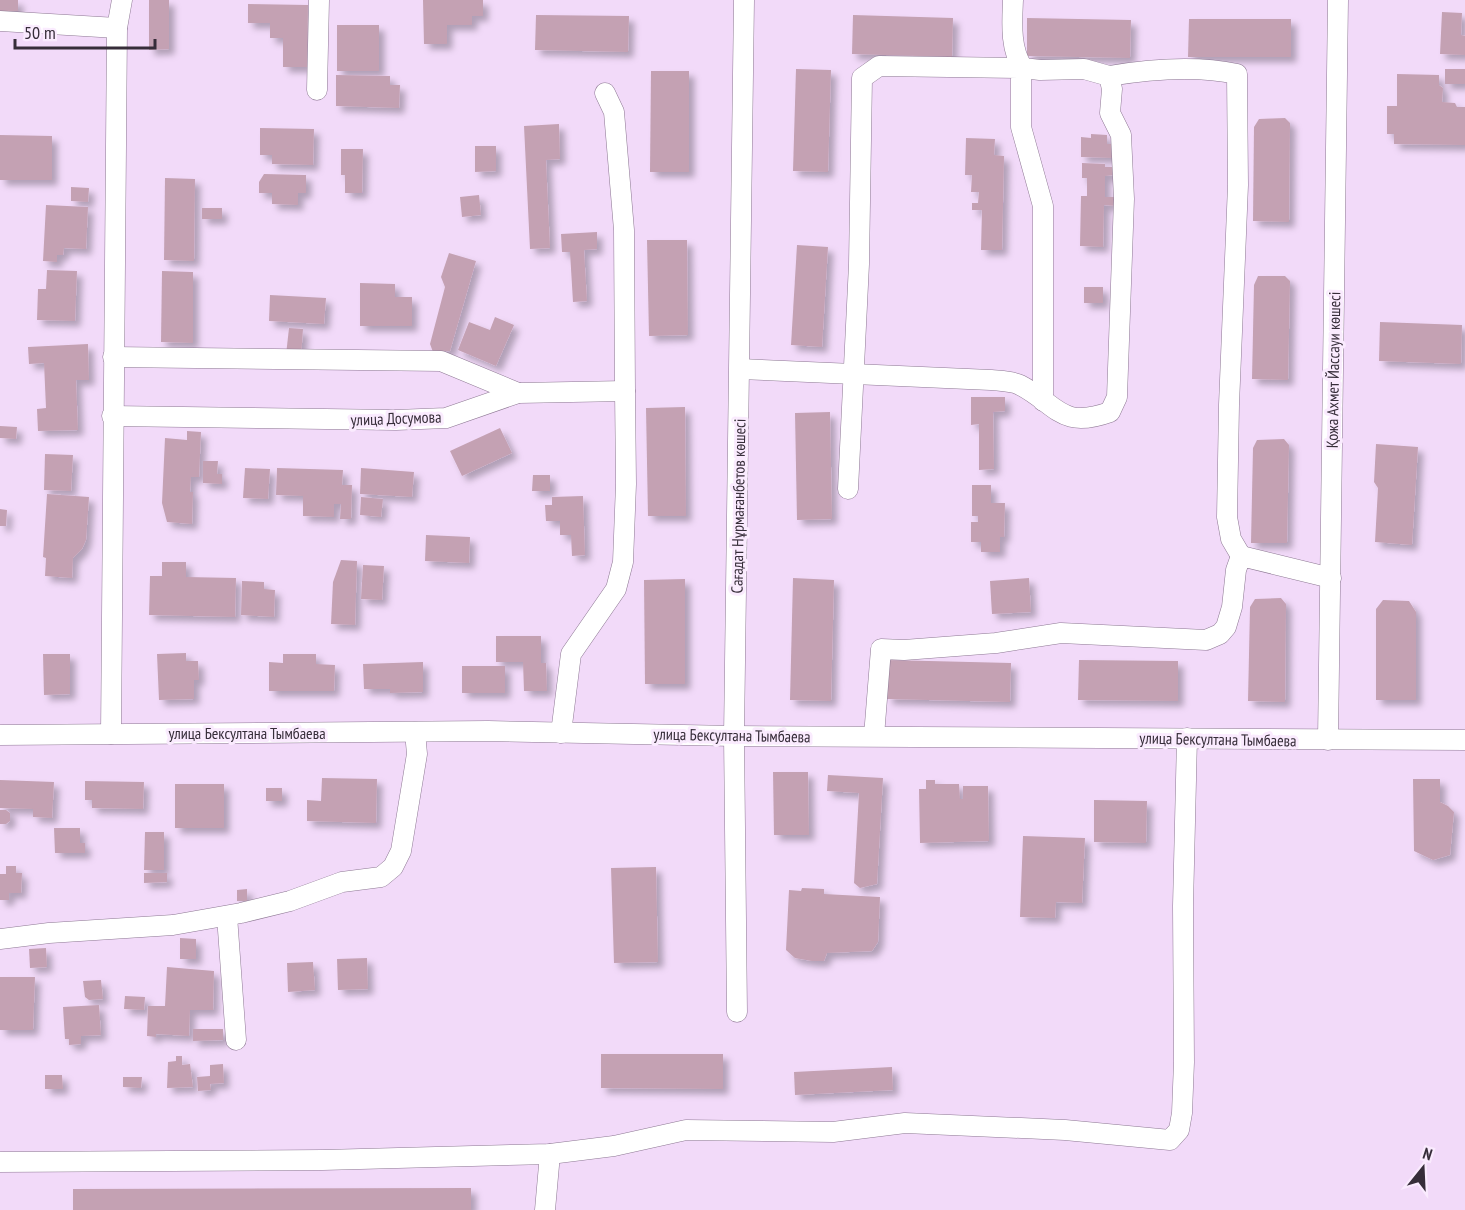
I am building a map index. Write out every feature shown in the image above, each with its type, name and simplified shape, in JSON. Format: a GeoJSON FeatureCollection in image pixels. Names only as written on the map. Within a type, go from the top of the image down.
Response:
{"type":"FeatureCollection","features":[{"type":"Feature","properties":{"kind":"street"},"geometry":{"type":"LineString","coordinates":[[111,734],[117,28],[122,0]]}},
{"type":"Feature","properties":{"kind":"street"},"geometry":{"type":"LineString","coordinates":[[317,90],[319,0]]}},
{"type":"Feature","properties":{"kind":"street","name":"Сағадат Нұрмағанбетов көшесі"},"geometry":{"type":"LineString","coordinates":[[737,1012],[734,736],[744,0]]}},
{"type":"Feature","properties":{"kind":"street"},"geometry":{"type":"LineString","coordinates":[[1013,0],[1012,20],[1016,57],[1023,68],[1021,127],[1043,206],[1043,401]]}},
{"type":"Feature","properties":{"kind":"street","name":"Қожа Ахмет Йассауи көшесі"},"geometry":{"type":"LineString","coordinates":[[1328,740],[1338,0]]}},
{"type":"Feature","properties":{"kind":"street"},"geometry":{"type":"LineString","coordinates":[[0,21],[117,28]]}},
{"type":"Feature","properties":{"kind":"street"},"geometry":{"type":"LineString","coordinates":[[848,489],[859,264],[862,78],[879,66],[1084,69],[1109,76],[1150,69],[1225,71],[1237,74],[1238,185],[1227,517],[1231,540],[1241,556],[1331,578]]}},
{"type":"Feature","properties":{"kind":"street"},"geometry":{"type":"LineString","coordinates":[[740,369],[943,377],[1018,384],[1059,414],[1079,419],[1094,418],[1110,412],[1117,397],[1124,199],[1121,135],[1110,113],[1112,89],[1109,76]]}},
{"type":"Feature","properties":{"kind":"street"},"geometry":{"type":"LineString","coordinates":[[561,733],[571,654],[616,589],[623,562],[626,484],[624,230],[614,112],[605,93]]}},
{"type":"Feature","properties":{"kind":"street"},"geometry":{"type":"LineString","coordinates":[[113,357],[441,361],[518,393],[625,391]]}},
{"type":"Feature","properties":{"kind":"street","name":"улица Досумова"},"geometry":{"type":"LineString","coordinates":[[112,416],[396,420],[446,418],[518,393]]}},
{"type":"Feature","properties":{"kind":"street"},"geometry":{"type":"LineString","coordinates":[[874,736],[882,649],[904,650],[996,643],[1061,633],[1206,640],[1220,634],[1226,627],[1232,607],[1236,570],[1241,556]]}},
{"type":"Feature","properties":{"kind":"street"},"geometry":{"type":"LineString","coordinates":[[0,939],[49,933],[173,925],[227,916],[290,901],[342,882],[381,878],[393,867],[400,851],[417,754],[415,732]]}},
{"type":"Feature","properties":{"kind":"street","name":"улица Бексултана Тымбаева"},"geometry":{"type":"LineString","coordinates":[[0,735],[415,732],[1465,740]]}},
{"type":"Feature","properties":{"kind":"street"},"geometry":{"type":"LineString","coordinates":[[0,1162],[323,1160],[550,1154],[615,1146],[686,1130],[833,1132],[905,1123],[1065,1130],[1170,1140],[1179,1130],[1183,1103],[1183,906],[1187,738]]}},
{"type":"Feature","properties":{"kind":"street"},"geometry":{"type":"LineString","coordinates":[[227,916],[236,1040]]}},
{"type":"Feature","properties":{"kind":"street"},"geometry":{"type":"LineString","coordinates":[[545,1210],[550,1154]]}},
{"type":"Feature","properties":{"kind":"building"},"geometry":{"type":"Polygon","coordinates":[[[0,0],[18,0],[18,11],[0,11],[0,0]]]}},
{"type":"Feature","properties":{"kind":"building"},"geometry":{"type":"Polygon","coordinates":[[[149,0],[169,0],[169,49],[149,50],[149,0]]]}},
{"type":"Feature","properties":{"kind":"building"},"geometry":{"type":"Polygon","coordinates":[[[423,0],[483,0],[483,16],[472,16],[472,25],[447,25],[447,44],[424,44],[423,0]]]}},
{"type":"Feature","properties":{"kind":"building"},"geometry":{"type":"Polygon","coordinates":[[[248,4],[308,5],[307,67],[283,67],[283,38],[270,38],[270,23],[248,23],[248,4]]]}},
{"type":"Feature","properties":{"kind":"building"},"geometry":{"type":"Polygon","coordinates":[[[1442,12],[1462,13],[1461,35],[1465,36],[1465,55],[1440,54],[1442,12]]]}},
{"type":"Feature","properties":{"kind":"building"},"geometry":{"type":"Polygon","coordinates":[[[536,15],[629,16],[628,52],[535,50],[536,15]]]}},
{"type":"Feature","properties":{"kind":"building"},"geometry":{"type":"Polygon","coordinates":[[[853,15],[953,18],[952,57],[852,54],[853,15]]]}},
{"type":"Feature","properties":{"kind":"building"},"geometry":{"type":"Polygon","coordinates":[[[1027,18],[1131,20],[1130,58],[1027,56],[1027,18]]]}},
{"type":"Feature","properties":{"kind":"building"},"geometry":{"type":"Polygon","coordinates":[[[1189,19],[1291,19],[1291,57],[1188,57],[1189,19]]]}},
{"type":"Feature","properties":{"kind":"building"},"geometry":{"type":"Polygon","coordinates":[[[337,25],[379,25],[379,71],[337,71],[337,25]]]}},
{"type":"Feature","properties":{"kind":"building"},"geometry":{"type":"Polygon","coordinates":[[[796,69],[831,70],[828,172],[793,171],[796,69]]]}},
{"type":"Feature","properties":{"kind":"building"},"geometry":{"type":"Polygon","coordinates":[[[1445,69],[1465,69],[1465,84],[1445,84],[1445,69]]]}},
{"type":"Feature","properties":{"kind":"building"},"geometry":{"type":"Polygon","coordinates":[[[651,71],[689,71],[689,172],[650,172],[651,71]]]}},
{"type":"Feature","properties":{"kind":"building"},"geometry":{"type":"Polygon","coordinates":[[[1397,74],[1439,75],[1439,85],[1443,88],[1442,102],[1465,107],[1465,145],[1394,144],[1394,134],[1387,134],[1387,106],[1397,106],[1397,74]]]}},
{"type":"Feature","properties":{"kind":"building"},"geometry":{"type":"Polygon","coordinates":[[[336,75],[390,76],[390,85],[400,85],[399,108],[336,106],[336,75]]]}},
{"type":"Feature","properties":{"kind":"building"},"geometry":{"type":"Polygon","coordinates":[[[1285,118],[1290,123],[1289,222],[1253,221],[1254,127],[1259,119],[1285,118]]]}},
{"type":"Feature","properties":{"kind":"building"},"geometry":{"type":"Polygon","coordinates":[[[559,124],[560,159],[546,160],[550,248],[530,249],[524,126],[559,124]]]}},
{"type":"Feature","properties":{"kind":"building"},"geometry":{"type":"Polygon","coordinates":[[[260,128],[314,129],[313,165],[272,164],[272,155],[260,155],[260,128]]]}},
{"type":"Feature","properties":{"kind":"building"},"geometry":{"type":"Polygon","coordinates":[[[1091,134],[1107,135],[1107,144],[1115,144],[1114,158],[1081,157],[1081,137],[1091,138],[1091,134]]]}},
{"type":"Feature","properties":{"kind":"building"},"geometry":{"type":"Polygon","coordinates":[[[0,135],[52,136],[52,180],[0,180],[0,135]]]}},
{"type":"Feature","properties":{"kind":"building"},"geometry":{"type":"Polygon","coordinates":[[[966,138],[995,139],[994,155],[1004,156],[1002,250],[981,250],[982,210],[972,210],[972,203],[978,203],[979,192],[971,192],[972,175],[965,175],[966,138]]]}},
{"type":"Feature","properties":{"kind":"building"},"geometry":{"type":"Polygon","coordinates":[[[475,146],[496,146],[496,171],[475,172],[475,146]]]}},
{"type":"Feature","properties":{"kind":"building"},"geometry":{"type":"Polygon","coordinates":[[[341,149],[363,149],[362,193],[345,193],[345,175],[341,175],[341,149]]]}},
{"type":"Feature","properties":{"kind":"building"},"geometry":{"type":"Polygon","coordinates":[[[1082,163],[1105,164],[1105,167],[1114,167],[1114,175],[1105,176],[1105,197],[1117,197],[1117,206],[1104,205],[1103,247],[1080,246],[1081,196],[1087,196],[1087,178],[1082,178],[1082,163]]]}},
{"type":"Feature","properties":{"kind":"building"},"geometry":{"type":"Polygon","coordinates":[[[264,174],[306,175],[306,193],[298,193],[298,205],[272,204],[272,193],[259,193],[259,182],[264,174]]]}},
{"type":"Feature","properties":{"kind":"building"},"geometry":{"type":"Polygon","coordinates":[[[165,178],[195,179],[194,261],[164,260],[165,178]]]}},
{"type":"Feature","properties":{"kind":"building"},"geometry":{"type":"Polygon","coordinates":[[[71,187],[89,188],[88,202],[71,201],[71,187]]]}},
{"type":"Feature","properties":{"kind":"building"},"geometry":{"type":"Polygon","coordinates":[[[479,195],[481,215],[462,217],[460,197],[479,195]]]}},
{"type":"Feature","properties":{"kind":"building"},"geometry":{"type":"Polygon","coordinates":[[[46,205],[88,207],[86,249],[64,248],[63,255],[57,255],[57,262],[43,261],[46,205]]]}},
{"type":"Feature","properties":{"kind":"building"},"geometry":{"type":"Polygon","coordinates":[[[202,208],[222,208],[222,219],[202,219],[202,208]]]}},
{"type":"Feature","properties":{"kind":"building"},"geometry":{"type":"Polygon","coordinates":[[[597,232],[597,249],[584,250],[587,301],[573,302],[570,252],[562,252],[561,234],[597,232]]]}},
{"type":"Feature","properties":{"kind":"building"},"geometry":{"type":"Polygon","coordinates":[[[647,240],[687,240],[688,335],[649,336],[647,240]]]}},
{"type":"Feature","properties":{"kind":"building"},"geometry":{"type":"Polygon","coordinates":[[[797,245],[828,247],[822,347],[791,345],[797,245]]]}},
{"type":"Feature","properties":{"kind":"building"},"geometry":{"type":"Polygon","coordinates":[[[449,253],[476,261],[450,351],[433,352],[430,344],[445,287],[441,277],[449,253]]]}},
{"type":"Feature","properties":{"kind":"building"},"geometry":{"type":"Polygon","coordinates":[[[47,270],[77,271],[75,321],[37,320],[38,289],[46,289],[47,270]]]}},
{"type":"Feature","properties":{"kind":"building"},"geometry":{"type":"Polygon","coordinates":[[[162,271],[193,272],[193,343],[161,342],[162,271]]]}},
{"type":"Feature","properties":{"kind":"building"},"geometry":{"type":"Polygon","coordinates":[[[1258,276],[1285,276],[1290,281],[1288,380],[1252,379],[1254,285],[1258,276]]]}},
{"type":"Feature","properties":{"kind":"building"},"geometry":{"type":"Polygon","coordinates":[[[360,283],[395,284],[395,297],[412,297],[412,326],[360,326],[360,283]]]}},
{"type":"Feature","properties":{"kind":"building"},"geometry":{"type":"Polygon","coordinates":[[[1084,287],[1103,287],[1103,303],[1084,303],[1084,287]]]}},
{"type":"Feature","properties":{"kind":"building"},"geometry":{"type":"Polygon","coordinates":[[[270,295],[326,298],[324,324],[269,321],[270,295]]]}},
{"type":"Feature","properties":{"kind":"building"},"geometry":{"type":"Polygon","coordinates":[[[495,317],[514,325],[496,366],[458,350],[469,322],[490,330],[495,317]]]}},
{"type":"Feature","properties":{"kind":"building"},"geometry":{"type":"Polygon","coordinates":[[[1380,322],[1462,325],[1461,364],[1379,361],[1380,322]]]}},
{"type":"Feature","properties":{"kind":"building"},"geometry":{"type":"Polygon","coordinates":[[[289,328],[303,329],[301,356],[286,355],[289,328]]]}},
{"type":"Feature","properties":{"kind":"building"},"geometry":{"type":"Polygon","coordinates":[[[88,344],[89,380],[76,380],[78,430],[38,431],[37,409],[46,408],[44,363],[29,364],[28,347],[88,344]]]}},
{"type":"Feature","properties":{"kind":"building"},"geometry":{"type":"Polygon","coordinates":[[[971,397],[1005,397],[1005,411],[993,412],[994,469],[979,470],[979,424],[971,425],[971,397]]]}},
{"type":"Feature","properties":{"kind":"building"},"geometry":{"type":"Polygon","coordinates":[[[685,407],[686,516],[648,516],[646,408],[685,407]]]}},
{"type":"Feature","properties":{"kind":"building"},"geometry":{"type":"Polygon","coordinates":[[[830,412],[832,519],[797,520],[795,413],[830,412]]]}},
{"type":"Feature","properties":{"kind":"building"},"geometry":{"type":"Polygon","coordinates":[[[0,426],[17,427],[16,439],[0,438],[0,426]]]}},
{"type":"Feature","properties":{"kind":"building"},"geometry":{"type":"Polygon","coordinates":[[[500,428],[512,453],[462,476],[450,451],[500,428]]]}},
{"type":"Feature","properties":{"kind":"building"},"geometry":{"type":"Polygon","coordinates":[[[187,431],[201,432],[199,477],[191,477],[192,524],[167,522],[162,503],[165,438],[187,440],[187,431]]]}},
{"type":"Feature","properties":{"kind":"building"},"geometry":{"type":"Polygon","coordinates":[[[1284,439],[1289,445],[1287,543],[1251,543],[1253,448],[1257,440],[1284,439]]]}},
{"type":"Feature","properties":{"kind":"building"},"geometry":{"type":"Polygon","coordinates":[[[1376,444],[1418,447],[1412,545],[1375,542],[1378,488],[1374,482],[1376,444]]]}},
{"type":"Feature","properties":{"kind":"building"},"geometry":{"type":"Polygon","coordinates":[[[45,454],[73,455],[71,491],[44,490],[45,454]]]}},
{"type":"Feature","properties":{"kind":"building"},"geometry":{"type":"Polygon","coordinates":[[[203,461],[218,461],[217,474],[222,474],[222,484],[203,483],[203,461]]]}},
{"type":"Feature","properties":{"kind":"building"},"geometry":{"type":"Polygon","coordinates":[[[245,468],[270,469],[268,499],[243,498],[245,468]]]}},
{"type":"Feature","properties":{"kind":"building"},"geometry":{"type":"Polygon","coordinates":[[[277,468],[343,470],[342,485],[352,485],[351,519],[340,519],[341,504],[334,504],[334,517],[303,516],[303,496],[276,495],[277,468]]]}},
{"type":"Feature","properties":{"kind":"building"},"geometry":{"type":"Polygon","coordinates":[[[361,468],[414,472],[412,497],[360,494],[361,468]]]}},
{"type":"Feature","properties":{"kind":"building"},"geometry":{"type":"Polygon","coordinates":[[[533,475],[550,475],[550,491],[532,491],[533,475]]]}},
{"type":"Feature","properties":{"kind":"building"},"geometry":{"type":"Polygon","coordinates":[[[972,485],[991,485],[991,503],[1005,503],[1004,537],[1000,537],[1000,552],[981,552],[981,542],[971,542],[971,522],[978,522],[978,516],[972,516],[972,485]]]}},
{"type":"Feature","properties":{"kind":"building"},"geometry":{"type":"Polygon","coordinates":[[[47,494],[89,497],[86,540],[82,549],[73,558],[72,578],[45,576],[46,558],[43,557],[47,494]]]}},
{"type":"Feature","properties":{"kind":"building"},"geometry":{"type":"Polygon","coordinates":[[[583,496],[585,555],[572,556],[571,535],[560,535],[560,521],[546,521],[545,505],[552,505],[552,497],[583,496]]]}},
{"type":"Feature","properties":{"kind":"building"},"geometry":{"type":"Polygon","coordinates":[[[361,497],[383,499],[381,517],[360,515],[361,497]]]}},
{"type":"Feature","properties":{"kind":"building"},"geometry":{"type":"Polygon","coordinates":[[[0,509],[7,510],[6,526],[0,526],[0,509]]]}},
{"type":"Feature","properties":{"kind":"building"},"geometry":{"type":"Polygon","coordinates":[[[426,535],[470,537],[469,563],[425,561],[426,535]]]}},
{"type":"Feature","properties":{"kind":"building"},"geometry":{"type":"Polygon","coordinates":[[[341,560],[357,561],[355,625],[331,624],[333,582],[341,560]]]}},
{"type":"Feature","properties":{"kind":"building"},"geometry":{"type":"Polygon","coordinates":[[[162,562],[186,562],[186,577],[236,578],[235,617],[149,615],[150,576],[162,576],[162,562]]]}},
{"type":"Feature","properties":{"kind":"building"},"geometry":{"type":"Polygon","coordinates":[[[363,565],[384,566],[382,600],[361,599],[363,565]]]}},
{"type":"Feature","properties":{"kind":"building"},"geometry":{"type":"Polygon","coordinates":[[[793,578],[834,580],[831,701],[790,700],[793,578]]]}},
{"type":"Feature","properties":{"kind":"building"},"geometry":{"type":"Polygon","coordinates":[[[1029,578],[1031,612],[992,614],[990,581],[1029,578]]]}},
{"type":"Feature","properties":{"kind":"building"},"geometry":{"type":"Polygon","coordinates":[[[685,579],[685,684],[645,684],[644,580],[685,579]]]}},
{"type":"Feature","properties":{"kind":"building"},"geometry":{"type":"Polygon","coordinates":[[[242,581],[264,582],[264,589],[275,590],[274,617],[241,615],[242,581]]]}},
{"type":"Feature","properties":{"kind":"building"},"geometry":{"type":"Polygon","coordinates":[[[1281,598],[1286,604],[1285,702],[1248,701],[1250,607],[1255,599],[1281,598]]]}},
{"type":"Feature","properties":{"kind":"building"},"geometry":{"type":"Polygon","coordinates":[[[1383,600],[1409,601],[1416,612],[1416,700],[1376,700],[1376,609],[1383,600]]]}},
{"type":"Feature","properties":{"kind":"building"},"geometry":{"type":"Polygon","coordinates":[[[496,636],[541,636],[541,663],[546,663],[547,691],[524,691],[523,662],[496,662],[496,636]]]}},
{"type":"Feature","properties":{"kind":"building"},"geometry":{"type":"Polygon","coordinates":[[[186,653],[186,661],[198,661],[199,680],[194,680],[194,699],[159,700],[157,654],[186,653]]]}},
{"type":"Feature","properties":{"kind":"building"},"geometry":{"type":"Polygon","coordinates":[[[43,654],[70,654],[70,694],[44,695],[43,654]]]}},
{"type":"Feature","properties":{"kind":"building"},"geometry":{"type":"Polygon","coordinates":[[[283,654],[316,654],[316,664],[335,665],[334,691],[269,691],[269,662],[283,663],[283,654]]]}},
{"type":"Feature","properties":{"kind":"building"},"geometry":{"type":"Polygon","coordinates":[[[888,660],[1011,663],[1010,702],[887,699],[888,660]]]}},
{"type":"Feature","properties":{"kind":"building"},"geometry":{"type":"Polygon","coordinates":[[[1079,660],[1178,661],[1178,701],[1078,700],[1079,660]]]}},
{"type":"Feature","properties":{"kind":"building"},"geometry":{"type":"Polygon","coordinates":[[[423,662],[423,692],[390,693],[390,689],[364,689],[363,664],[423,662]]]}},
{"type":"Feature","properties":{"kind":"building"},"geometry":{"type":"Polygon","coordinates":[[[462,666],[505,666],[505,693],[462,693],[462,666]]]}},
{"type":"Feature","properties":{"kind":"building"},"geometry":{"type":"Polygon","coordinates":[[[773,772],[808,772],[809,835],[774,835],[773,772]]]}},
{"type":"Feature","properties":{"kind":"building"},"geometry":{"type":"Polygon","coordinates":[[[828,775],[883,778],[877,884],[860,888],[854,883],[859,793],[827,791],[828,775]]]}},
{"type":"Feature","properties":{"kind":"building"},"geometry":{"type":"Polygon","coordinates":[[[322,778],[377,779],[376,823],[307,821],[307,800],[321,801],[322,778]]]}},
{"type":"Feature","properties":{"kind":"building"},"geometry":{"type":"Polygon","coordinates":[[[1413,779],[1440,779],[1440,802],[1454,812],[1450,855],[1433,860],[1414,851],[1413,779]]]}},
{"type":"Feature","properties":{"kind":"building"},"geometry":{"type":"Polygon","coordinates":[[[0,780],[54,782],[52,818],[33,817],[33,809],[0,808],[0,780]]]}},
{"type":"Feature","properties":{"kind":"building"},"geometry":{"type":"Polygon","coordinates":[[[926,780],[935,780],[935,784],[959,784],[960,799],[963,799],[963,786],[988,786],[989,841],[920,843],[919,789],[926,789],[926,780]]]}},
{"type":"Feature","properties":{"kind":"building"},"geometry":{"type":"Polygon","coordinates":[[[85,781],[144,782],[143,809],[92,808],[92,800],[85,800],[85,781]]]}},
{"type":"Feature","properties":{"kind":"building"},"geometry":{"type":"Polygon","coordinates":[[[175,784],[224,784],[224,828],[175,828],[175,784]]]}},
{"type":"Feature","properties":{"kind":"building"},"geometry":{"type":"Polygon","coordinates":[[[266,788],[282,788],[282,801],[266,801],[266,788]]]}},
{"type":"Feature","properties":{"kind":"building"},"geometry":{"type":"Polygon","coordinates":[[[1094,800],[1147,801],[1146,843],[1094,842],[1094,800]]]}},
{"type":"Feature","properties":{"kind":"building"},"geometry":{"type":"Polygon","coordinates":[[[0,810],[10,813],[10,821],[6,824],[0,824],[0,810]]]}},
{"type":"Feature","properties":{"kind":"building"},"geometry":{"type":"Polygon","coordinates":[[[54,828],[80,828],[80,843],[85,843],[85,853],[55,853],[54,828]]]}},
{"type":"Feature","properties":{"kind":"building"},"geometry":{"type":"Polygon","coordinates":[[[145,832],[164,832],[164,870],[144,870],[145,832]]]}},
{"type":"Feature","properties":{"kind":"building"},"geometry":{"type":"Polygon","coordinates":[[[1023,836],[1085,838],[1082,903],[1056,902],[1055,918],[1020,917],[1023,836]]]}},
{"type":"Feature","properties":{"kind":"building"},"geometry":{"type":"Polygon","coordinates":[[[6,866],[16,866],[16,873],[22,873],[21,893],[9,893],[9,900],[0,900],[0,874],[6,874],[6,866]]]}},
{"type":"Feature","properties":{"kind":"building"},"geometry":{"type":"Polygon","coordinates":[[[656,867],[658,962],[614,963],[611,868],[656,867]]]}},
{"type":"Feature","properties":{"kind":"building"},"geometry":{"type":"Polygon","coordinates":[[[144,873],[167,873],[167,882],[144,883],[144,873]]]}},
{"type":"Feature","properties":{"kind":"building"},"geometry":{"type":"Polygon","coordinates":[[[802,888],[824,889],[824,894],[880,897],[878,942],[872,951],[827,953],[824,961],[812,961],[795,958],[786,950],[789,890],[801,891],[802,888]]]}},
{"type":"Feature","properties":{"kind":"building"},"geometry":{"type":"Polygon","coordinates":[[[247,889],[247,901],[237,901],[237,890],[247,889]]]}},
{"type":"Feature","properties":{"kind":"building"},"geometry":{"type":"Polygon","coordinates":[[[180,938],[196,939],[196,959],[180,959],[180,938]]]}},
{"type":"Feature","properties":{"kind":"building"},"geometry":{"type":"Polygon","coordinates":[[[46,948],[47,967],[30,968],[29,949],[46,948]]]}},
{"type":"Feature","properties":{"kind":"building"},"geometry":{"type":"Polygon","coordinates":[[[367,958],[368,989],[338,990],[337,959],[367,958]]]}},
{"type":"Feature","properties":{"kind":"building"},"geometry":{"type":"Polygon","coordinates":[[[313,962],[315,990],[288,992],[287,963],[313,962]]]}},
{"type":"Feature","properties":{"kind":"building"},"geometry":{"type":"Polygon","coordinates":[[[167,967],[214,971],[213,1010],[190,1010],[189,1036],[156,1034],[156,1037],[147,1036],[148,1006],[165,1006],[167,967]]]}},
{"type":"Feature","properties":{"kind":"building"},"geometry":{"type":"Polygon","coordinates":[[[0,977],[35,977],[33,1030],[0,1030],[0,977]]]}},
{"type":"Feature","properties":{"kind":"building"},"geometry":{"type":"Polygon","coordinates":[[[101,980],[103,999],[89,1000],[85,997],[83,981],[101,980]]]}},
{"type":"Feature","properties":{"kind":"building"},"geometry":{"type":"Polygon","coordinates":[[[125,996],[145,997],[144,1010],[124,1009],[125,996]]]}},
{"type":"Feature","properties":{"kind":"building"},"geometry":{"type":"Polygon","coordinates":[[[99,1005],[101,1035],[81,1036],[81,1044],[69,1045],[69,1039],[65,1039],[63,1007],[99,1005]]]}},
{"type":"Feature","properties":{"kind":"building"},"geometry":{"type":"Polygon","coordinates":[[[193,1029],[223,1029],[223,1040],[193,1041],[193,1029]]]}},
{"type":"Feature","properties":{"kind":"building"},"geometry":{"type":"Polygon","coordinates":[[[601,1054],[723,1054],[723,1089],[601,1088],[601,1054]]]}},
{"type":"Feature","properties":{"kind":"building"},"geometry":{"type":"Polygon","coordinates":[[[176,1056],[182,1056],[182,1065],[190,1064],[193,1087],[167,1088],[168,1062],[176,1061],[176,1056]]]}},
{"type":"Feature","properties":{"kind":"building"},"geometry":{"type":"Polygon","coordinates":[[[223,1064],[224,1083],[210,1084],[211,1090],[198,1091],[197,1077],[210,1076],[210,1065],[223,1064]]]}},
{"type":"Feature","properties":{"kind":"building"},"geometry":{"type":"Polygon","coordinates":[[[892,1067],[893,1090],[795,1095],[794,1072],[892,1067]]]}},
{"type":"Feature","properties":{"kind":"building"},"geometry":{"type":"Polygon","coordinates":[[[45,1075],[62,1075],[63,1089],[45,1089],[45,1075]]]}},
{"type":"Feature","properties":{"kind":"building"},"geometry":{"type":"Polygon","coordinates":[[[123,1077],[142,1077],[141,1088],[123,1087],[123,1077]]]}},
{"type":"Feature","properties":{"kind":"building"},"geometry":{"type":"Polygon","coordinates":[[[471,1188],[471,1210],[73,1210],[73,1189],[471,1188]]]}}]}
